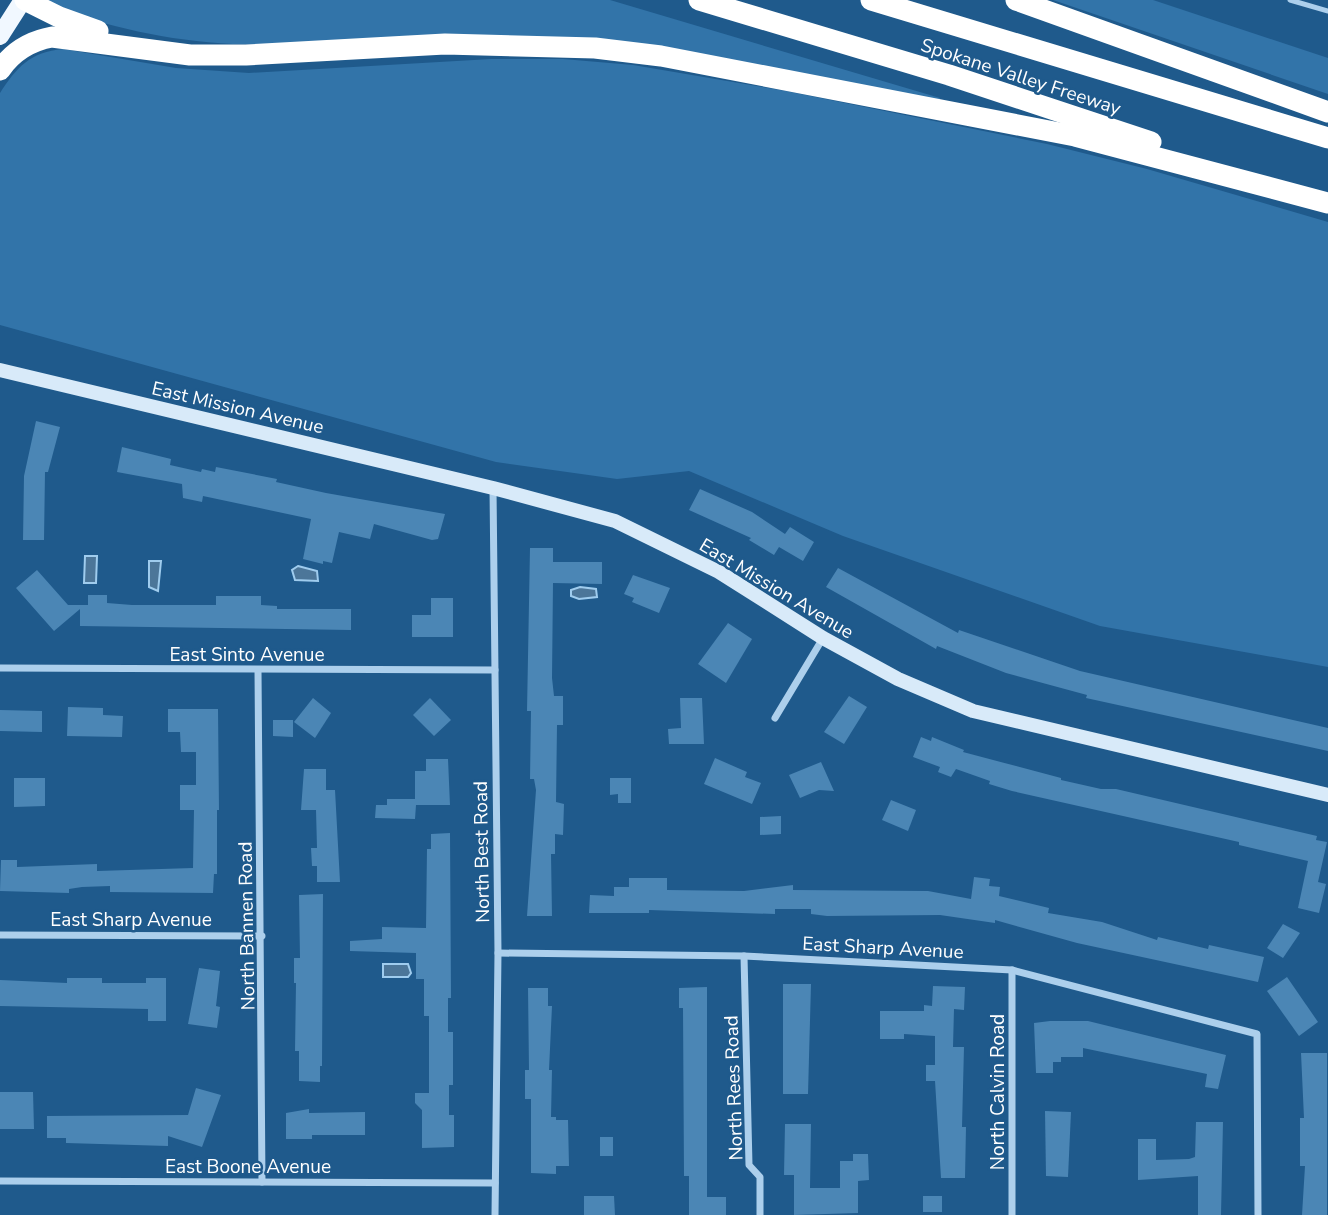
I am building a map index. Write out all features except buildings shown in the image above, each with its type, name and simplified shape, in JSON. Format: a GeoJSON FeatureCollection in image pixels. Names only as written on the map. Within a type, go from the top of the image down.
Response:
{"type":"FeatureCollection","features":[{"type":"Feature","properties":{"kind":"highway"},"geometry":{"type":"LineString","coordinates":[[24,0],[59,17],[149,49]]}},
{"type":"Feature","properties":{"kind":"highway","name":"Spokane Valley Freeway"},"geometry":{"type":"LineString","coordinates":[[699,0],[949,75],[1328,202]]}},
{"type":"Feature","properties":{"kind":"highway","name":"Spokane Valley Freeway"},"geometry":{"type":"LineString","coordinates":[[871,0],[1328,138]]}},
{"type":"Feature","properties":{"kind":"highway"},"geometry":{"type":"LineString","coordinates":[[1016,0],[1328,112]]}},
{"type":"Feature","properties":{"kind":"highway"},"geometry":{"type":"LineString","coordinates":[[0,70],[9,57],[34,40],[52,37],[191,55],[246,55],[445,44],[595,48],[662,56],[1075,136],[1328,202]]}},
{"type":"Feature","properties":{"kind":"main road"},"geometry":{"type":"LineString","coordinates":[[0,36],[24,0]]}},
{"type":"Feature","properties":{"kind":"street","name":"East Mission Avenue"},"geometry":{"type":"LineString","coordinates":[[1,372],[493,488],[615,522],[719,572],[823,638],[898,679],[973,710],[1328,795]]}},
{"type":"Feature","properties":{"kind":"street","name":"North Best Road"},"geometry":{"type":"LineString","coordinates":[[493,488],[498,953],[495,1215]]}},
{"type":"Feature","properties":{"kind":"street"},"geometry":{"type":"LineString","coordinates":[[775,718],[823,638]]}},
{"type":"Feature","properties":{"kind":"street","name":"East Sinto Avenue"},"geometry":{"type":"LineString","coordinates":[[0,668],[495,670]]}},
{"type":"Feature","properties":{"kind":"street","name":"North Bannen Road"},"geometry":{"type":"LineString","coordinates":[[258,670],[262,1182]]}},
{"type":"Feature","properties":{"kind":"street","name":"East Sharp Avenue"},"geometry":{"type":"LineString","coordinates":[[0,934],[262,936]]}},
{"type":"Feature","properties":{"kind":"street","name":"East Sharp Avenue"},"geometry":{"type":"LineString","coordinates":[[498,953],[744,956],[1012,970],[1258,1034],[1258,1215]]}},
{"type":"Feature","properties":{"kind":"street","name":"North Rees Road"},"geometry":{"type":"LineString","coordinates":[[744,956],[749,1165],[760,1177],[760,1215]]}},
{"type":"Feature","properties":{"kind":"street","name":"North Calvin Road"},"geometry":{"type":"LineString","coordinates":[[1012,970],[1012,1215]]}},
{"type":"Feature","properties":{"kind":"street","name":"East Boone Avenue"},"geometry":{"type":"LineString","coordinates":[[0,1181],[495,1183]]}},
{"type":"Feature","properties":{"kind":"lane"},"geometry":{"type":"LineString","coordinates":[[1290,0],[1328,11]]}},
{"type":"Feature","properties":{"kind":"shaded area"},"geometry":{"type":"Polygon","coordinates":[[[49,0],[610,0],[940,98],[939,102],[660,49],[209,42],[161,36],[92,20],[46,6],[49,0]]]}},
{"type":"Feature","properties":{"kind":"shaded area"},"geometry":{"type":"Polygon","coordinates":[[[1053,0],[1153,0],[1328,58],[1328,94],[1053,0]]]}},
{"type":"Feature","properties":{"kind":"shaded area"},"geometry":{"type":"Polygon","coordinates":[[[63,49],[176,68],[249,73],[491,59],[563,59],[633,65],[786,91],[1047,144],[1147,169],[1328,222],[1328,667],[1100,626],[843,536],[689,471],[617,479],[496,462],[0,325],[0,93],[19,68],[33,57],[63,49]]]}},
{"type":"Feature","properties":{"kind":"shaded area"},"geometry":{"type":"Polygon","coordinates":[[[85,556],[97,556],[96,583],[84,583],[85,556]]]}},
{"type":"Feature","properties":{"kind":"shaded area"},"geometry":{"type":"Polygon","coordinates":[[[149,561],[161,561],[158,591],[149,587],[149,561]]]}},
{"type":"Feature","properties":{"kind":"shaded area"},"geometry":{"type":"Polygon","coordinates":[[[298,566],[317,571],[318,581],[295,580],[292,570],[298,566]]]}},
{"type":"Feature","properties":{"kind":"shaded area"},"geometry":{"type":"Polygon","coordinates":[[[580,587],[596,589],[597,597],[579,599],[571,596],[571,590],[580,587]]]}},
{"type":"Feature","properties":{"kind":"shaded area"},"geometry":{"type":"Polygon","coordinates":[[[383,964],[408,964],[411,973],[408,977],[383,977],[383,964]]]}}]}
